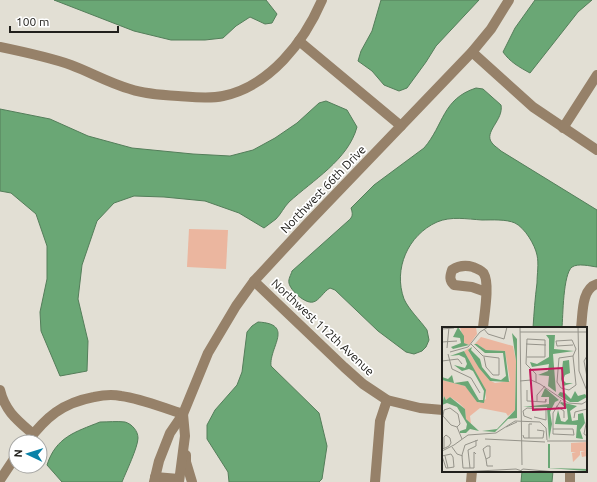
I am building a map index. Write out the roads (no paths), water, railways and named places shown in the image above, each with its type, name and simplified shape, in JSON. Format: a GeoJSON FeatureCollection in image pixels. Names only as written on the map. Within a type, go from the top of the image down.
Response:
{"type":"FeatureCollection","features":[{"type":"Feature","properties":{"kind":"street"},"geometry":{"type":"LineString","coordinates":[[0,47],[35,54],[70,65],[129,89],[148,94],[208,98],[223,96],[240,91],[256,83],[273,70],[299,41],[315,16],[322,0]]}},
{"type":"Feature","properties":{"kind":"street","name":"Northwest 66th Drive"},"geometry":{"type":"LineString","coordinates":[[155,480],[159,461],[170,433],[183,414],[213,343],[236,306],[254,281],[472,52],[491,29],[509,0]]}},
{"type":"Feature","properties":{"kind":"street"},"geometry":{"type":"LineString","coordinates":[[299,41],[402,126]]}},
{"type":"Feature","properties":{"kind":"street"},"geometry":{"type":"LineString","coordinates":[[472,52],[519,96],[533,107],[597,150]]}},
{"type":"Feature","properties":{"kind":"street"},"geometry":{"type":"LineString","coordinates":[[563,128],[597,75]]}},
{"type":"Feature","properties":{"kind":"street","name":"Northwest 112th Avenue"},"geometry":{"type":"LineString","coordinates":[[254,281],[363,384],[387,400],[420,408],[442,410]]}},
{"type":"Feature","properties":{"kind":"street"},"geometry":{"type":"LineString","coordinates":[[581,327],[585,298],[588,290],[597,284]]}},
{"type":"Feature","properties":{"kind":"street"},"geometry":{"type":"LineString","coordinates":[[483,327],[486,292]]}},
{"type":"Feature","properties":{"kind":"street"},"geometry":{"type":"LineString","coordinates":[[0,390],[2,398],[13,416],[33,434],[49,417],[66,405],[83,399],[103,395],[120,396],[139,400],[183,414]]}},
{"type":"Feature","properties":{"kind":"street"},"geometry":{"type":"LineString","coordinates":[[375,482],[380,421],[387,400]]}},
{"type":"Feature","properties":{"kind":"street","name":"Northwest 66th Drive"},"geometry":{"type":"LineString","coordinates":[[183,414],[186,462],[192,482]]}},
{"type":"Feature","properties":{"kind":"street","name":"Northwest 66th Drive"},"geometry":{"type":"LineString","coordinates":[[179,481],[185,436]]}},
{"type":"Feature","properties":{"kind":"street"},"geometry":{"type":"LineString","coordinates":[[0,480],[8,468]]}},
{"type":"Feature","properties":{"kind":"street"},"geometry":{"type":"LineString","coordinates":[[471,482],[472,472]]}},
{"type":"Feature","properties":{"kind":"street"},"geometry":{"type":"LineString","coordinates":[[155,480],[179,481]]}}]}
